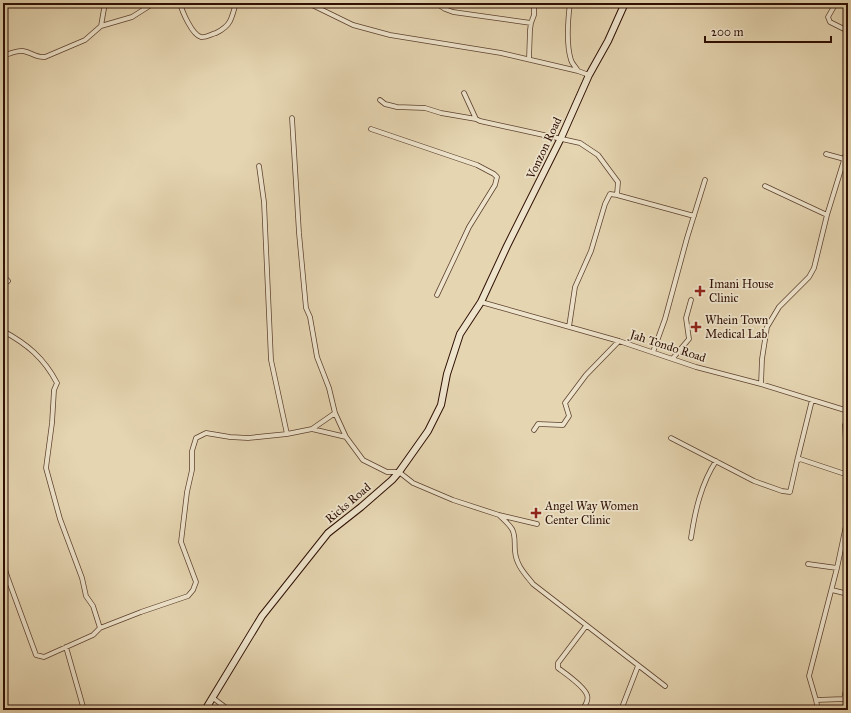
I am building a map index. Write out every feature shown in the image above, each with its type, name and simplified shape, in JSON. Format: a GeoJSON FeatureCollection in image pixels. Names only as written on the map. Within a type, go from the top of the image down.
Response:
{"type":"FeatureCollection","features":[{"type":"Feature","properties":{"kind":"street"},"geometry":{"type":"LineString","coordinates":[[101,26],[105,3]]}},
{"type":"Feature","properties":{"kind":"street"},"geometry":{"type":"LineString","coordinates":[[3,56],[17,51],[24,51],[40,58],[45,57],[85,40],[101,26],[132,17],[154,3]]}},
{"type":"Feature","properties":{"kind":"street"},"geometry":{"type":"LineString","coordinates":[[180,3],[183,14],[195,33],[202,37],[221,30],[227,26],[236,3]]}},
{"type":"Feature","properties":{"kind":"street"},"geometry":{"type":"LineString","coordinates":[[308,3],[353,25],[390,35],[501,53],[589,74]]}},
{"type":"Feature","properties":{"kind":"street"},"geometry":{"type":"LineString","coordinates":[[436,3],[445,9],[454,12],[531,23]]}},
{"type":"Feature","properties":{"kind":"street"},"geometry":{"type":"LineString","coordinates":[[529,59],[531,23],[534,16],[534,3]]}},
{"type":"Feature","properties":{"kind":"street"},"geometry":{"type":"LineString","coordinates":[[570,3],[567,23],[569,47],[571,60],[578,71]]}},
{"type":"Feature","properties":{"kind":"street","name":"Vonzon Road"},"geometry":{"type":"LineString","coordinates":[[481,302],[561,138],[589,74],[608,40],[624,3]]}},
{"type":"Feature","properties":{"kind":"street"},"geometry":{"type":"LineString","coordinates":[[836,3],[828,17],[830,22],[848,31]]}},
{"type":"Feature","properties":{"kind":"street"},"geometry":{"type":"LineString","coordinates":[[464,93],[476,119]]}},
{"type":"Feature","properties":{"kind":"street"},"geometry":{"type":"LineString","coordinates":[[380,100],[385,104],[397,107],[425,108],[441,113],[476,119],[580,143],[598,155],[618,182],[616,195]]}},
{"type":"Feature","properties":{"kind":"street"},"geometry":{"type":"LineString","coordinates":[[292,118],[306,308],[310,316],[317,357],[329,388],[335,413],[346,436],[363,460],[387,472],[399,472],[413,483],[453,500],[499,515],[536,524]]}},
{"type":"Feature","properties":{"kind":"street"},"geometry":{"type":"LineString","coordinates":[[371,129],[477,165],[497,177],[495,185],[470,227],[437,295]]}},
{"type":"Feature","properties":{"kind":"street"},"geometry":{"type":"LineString","coordinates":[[761,384],[766,327],[779,307],[809,277],[814,268],[828,215],[846,159],[848,147]]}},
{"type":"Feature","properties":{"kind":"street"},"geometry":{"type":"LineString","coordinates":[[826,154],[846,159]]}},
{"type":"Feature","properties":{"kind":"street"},"geometry":{"type":"LineString","coordinates":[[260,166],[264,202],[271,360],[287,434]]}},
{"type":"Feature","properties":{"kind":"street"},"geometry":{"type":"LineString","coordinates":[[653,352],[665,318],[705,180]]}},
{"type":"Feature","properties":{"kind":"street"},"geometry":{"type":"LineString","coordinates":[[764,186],[828,215]]}},
{"type":"Feature","properties":{"kind":"street"},"geometry":{"type":"LineString","coordinates":[[569,327],[575,287],[591,251],[605,204],[610,194],[694,216]]}},
{"type":"Feature","properties":{"kind":"street"},"geometry":{"type":"LineString","coordinates":[[3,276],[8,281]]}},
{"type":"Feature","properties":{"kind":"street"},"geometry":{"type":"LineString","coordinates":[[673,358],[689,339],[686,318],[691,300]]}},
{"type":"Feature","properties":{"kind":"street","name":"Jah Tondo Road"},"geometry":{"type":"LineString","coordinates":[[481,302],[619,341],[696,367],[761,384],[848,411]]}},
{"type":"Feature","properties":{"kind":"street","name":"Ricks Road"},"geometry":{"type":"LineString","coordinates":[[205,710],[262,616],[328,533],[361,507],[399,472],[428,431],[441,405],[447,374],[460,334],[481,302]]}},
{"type":"Feature","properties":{"kind":"street"},"geometry":{"type":"LineString","coordinates":[[3,331],[16,338],[37,354],[49,368],[57,383],[54,390],[52,424],[46,468],[60,519],[82,578],[86,596],[92,606],[100,628]]}},
{"type":"Feature","properties":{"kind":"street"},"geometry":{"type":"LineString","coordinates":[[534,430],[538,424],[563,425],[569,416],[565,403],[586,376],[619,341]]}},
{"type":"Feature","properties":{"kind":"street"},"geometry":{"type":"LineString","coordinates":[[671,438],[754,481],[782,491],[790,492],[812,400]]}},
{"type":"Feature","properties":{"kind":"street"},"geometry":{"type":"LineString","coordinates":[[312,429],[335,413]]}},
{"type":"Feature","properties":{"kind":"street"},"geometry":{"type":"LineString","coordinates":[[797,461],[800,459],[848,476],[845,425],[848,417]]}},
{"type":"Feature","properties":{"kind":"street"},"geometry":{"type":"LineString","coordinates":[[3,562],[36,655],[44,657],[94,635],[100,628],[188,596],[193,590],[196,582],[181,542],[187,492],[192,470],[192,451],[196,438],[206,433],[248,438],[287,434],[312,429],[346,436]]}},
{"type":"Feature","properties":{"kind":"street"},"geometry":{"type":"LineString","coordinates":[[691,538],[695,508],[708,473],[716,461]]}},
{"type":"Feature","properties":{"kind":"street"},"geometry":{"type":"LineString","coordinates":[[499,515],[512,529],[518,562],[523,572],[534,584],[665,686]]}},
{"type":"Feature","properties":{"kind":"street"},"geometry":{"type":"LineString","coordinates":[[818,710],[809,676],[832,590],[848,516]]}},
{"type":"Feature","properties":{"kind":"street"},"geometry":{"type":"LineString","coordinates":[[808,564],[837,568]]}},
{"type":"Feature","properties":{"kind":"street"},"geometry":{"type":"LineString","coordinates":[[832,590],[848,594]]}},
{"type":"Feature","properties":{"kind":"street"},"geometry":{"type":"LineString","coordinates":[[582,710],[587,703],[588,696],[583,688],[558,668],[558,663],[586,626]]}},
{"type":"Feature","properties":{"kind":"street"},"geometry":{"type":"LineString","coordinates":[[66,647],[84,710]]}},
{"type":"Feature","properties":{"kind":"street"},"geometry":{"type":"LineString","coordinates":[[622,710],[638,666]]}},
{"type":"Feature","properties":{"kind":"street"},"geometry":{"type":"LineString","coordinates":[[816,700],[844,699],[848,680]]}},
{"type":"Feature","properties":{"kind":"street"},"geometry":{"type":"LineString","coordinates":[[213,698],[229,710]]}},
{"type":"Feature","properties":{"kind":"place","name":"Imani House Clinic"},"geometry":{"type":"Point","coordinates":[700,291]}},
{"type":"Feature","properties":{"kind":"place","name":"Whein Town Medical Lab"},"geometry":{"type":"Point","coordinates":[696,327]}},
{"type":"Feature","properties":{"kind":"place","name":"Angel Way Women Center Clinic"},"geometry":{"type":"Point","coordinates":[536,513]}}]}
